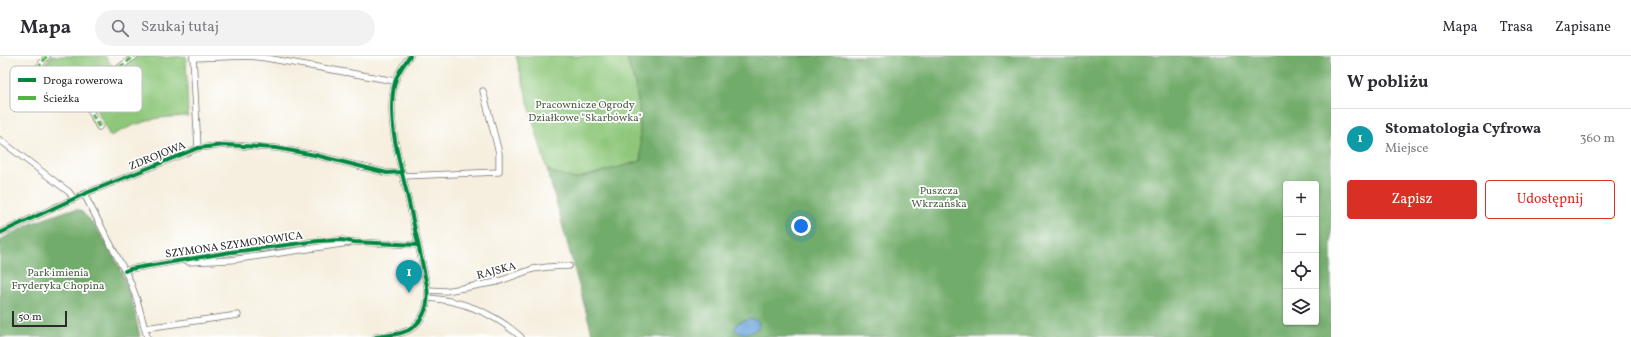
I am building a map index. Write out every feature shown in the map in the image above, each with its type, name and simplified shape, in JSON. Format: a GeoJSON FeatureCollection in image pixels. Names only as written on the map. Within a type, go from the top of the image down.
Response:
{"type":"FeatureCollection","features":[{"type":"Feature","properties":{"kind":"street"},"geometry":{"type":"LineString","coordinates":[[40,66],[47,56]]}},
{"type":"Feature","properties":{"kind":"street"},"geometry":{"type":"LineString","coordinates":[[121,66],[135,56]]}},
{"type":"Feature","properties":{"kind":"street"},"geometry":{"type":"LineString","coordinates":[[198,148],[193,57],[237,56],[266,58],[395,81]]}},
{"type":"Feature","properties":{"kind":"street"},"geometry":{"type":"LineString","coordinates":[[376,337],[402,333],[417,324],[425,312],[428,298],[428,290],[402,174],[395,135],[393,113],[395,81],[402,67],[410,56]]}},
{"type":"Feature","properties":{"kind":"street","name":"ZDROJOWA"},"geometry":{"type":"LineString","coordinates":[[0,233],[84,194],[198,148],[225,145],[276,148],[402,174],[499,172],[499,153],[482,91]]}},
{"type":"Feature","properties":{"kind":"street"},"geometry":{"type":"LineString","coordinates":[[91,112],[99,127]]}},
{"type":"Feature","properties":{"kind":"street"},"geometry":{"type":"LineString","coordinates":[[0,140],[69,192],[74,199]]}},
{"type":"Feature","properties":{"kind":"street"},"geometry":{"type":"LineString","coordinates":[[84,194],[125,271],[137,300],[147,337]]}},
{"type":"Feature","properties":{"kind":"street","name":"SZYMONA SZYMONOWICA"},"geometry":{"type":"LineString","coordinates":[[125,271],[182,260],[197,262],[231,260],[354,242],[418,245]]}},
{"type":"Feature","properties":{"kind":"street","name":"RAJSKA"},"geometry":{"type":"LineString","coordinates":[[428,290],[446,291],[496,282],[533,269],[570,266]]}},
{"type":"Feature","properties":{"kind":"street"},"geometry":{"type":"LineString","coordinates":[[428,298],[452,300],[473,306],[492,316],[521,337]]}},
{"type":"Feature","properties":{"kind":"street"},"geometry":{"type":"LineString","coordinates":[[145,328],[238,315]]}},
{"type":"Feature","properties":{"kind":"green space"},"geometry":{"type":"Polygon","coordinates":[[[51,56],[105,56],[112,66],[44,66],[51,56]]]}},
{"type":"Feature","properties":{"kind":"green space"},"geometry":{"type":"Polygon","coordinates":[[[139,56],[158,56],[159,58],[186,56],[188,116],[158,118],[134,125],[110,136],[97,112],[142,112],[142,66],[125,66],[139,56]]]}},
{"type":"Feature","properties":{"kind":"green space","name":"Pracownicze Ogrody Działkowe \"Skarbówka\""},"geometry":{"type":"Polygon","coordinates":[[[516,56],[626,56],[635,84],[639,106],[641,161],[575,179],[547,169],[516,56]]]}},
{"type":"Feature","properties":{"kind":"green space","name":"Puszcza Wkrzańska"},"geometry":{"type":"Polygon","coordinates":[[[626,56],[1331,56],[1331,337],[593,337],[547,169],[575,179],[641,161],[639,106],[635,84],[626,56]]]}},
{"type":"Feature","properties":{"kind":"green space","name":"Park imienia Fryderyka Chopina"},"geometry":{"type":"Polygon","coordinates":[[[69,210],[80,210],[96,228],[110,249],[130,295],[140,337],[0,337],[0,240],[30,224],[69,210]]]}},
{"type":"Feature","properties":{"kind":"water"},"geometry":{"type":"Polygon","coordinates":[[[750,319],[758,321],[759,327],[757,329],[747,333],[741,333],[735,330],[737,323],[750,319]]]}},
{"type":"Feature","properties":{"kind":"marked path"},"geometry":{"type":"LineString","coordinates":[[40,66],[47,56]]}},
{"type":"Feature","properties":{"kind":"marked path"},"geometry":{"type":"LineString","coordinates":[[121,66],[135,56]]}},
{"type":"Feature","properties":{"kind":"marked path"},"geometry":{"type":"LineString","coordinates":[[91,112],[99,127]]}},
{"type":"Feature","properties":{"kind":"cycle path"},"geometry":{"type":"LineString","coordinates":[[376,337],[401,333],[414,326],[423,315],[426,308],[428,294],[415,229],[397,153],[393,124],[392,110],[395,82],[403,65],[410,56]]}},
{"type":"Feature","properties":{"kind":"cycle path"},"geometry":{"type":"LineString","coordinates":[[0,233],[84,194],[198,148],[225,145],[276,148],[315,155],[387,173],[402,172]]}},
{"type":"Feature","properties":{"kind":"cycle path"},"geometry":{"type":"LineString","coordinates":[[125,271],[231,252],[318,241],[341,240],[418,245]]}},
{"type":"Feature","properties":{"kind":"place","name":"Stomatologia Cyfrowa"},"geometry":{"type":"Point","coordinates":[409,293]}}]}
